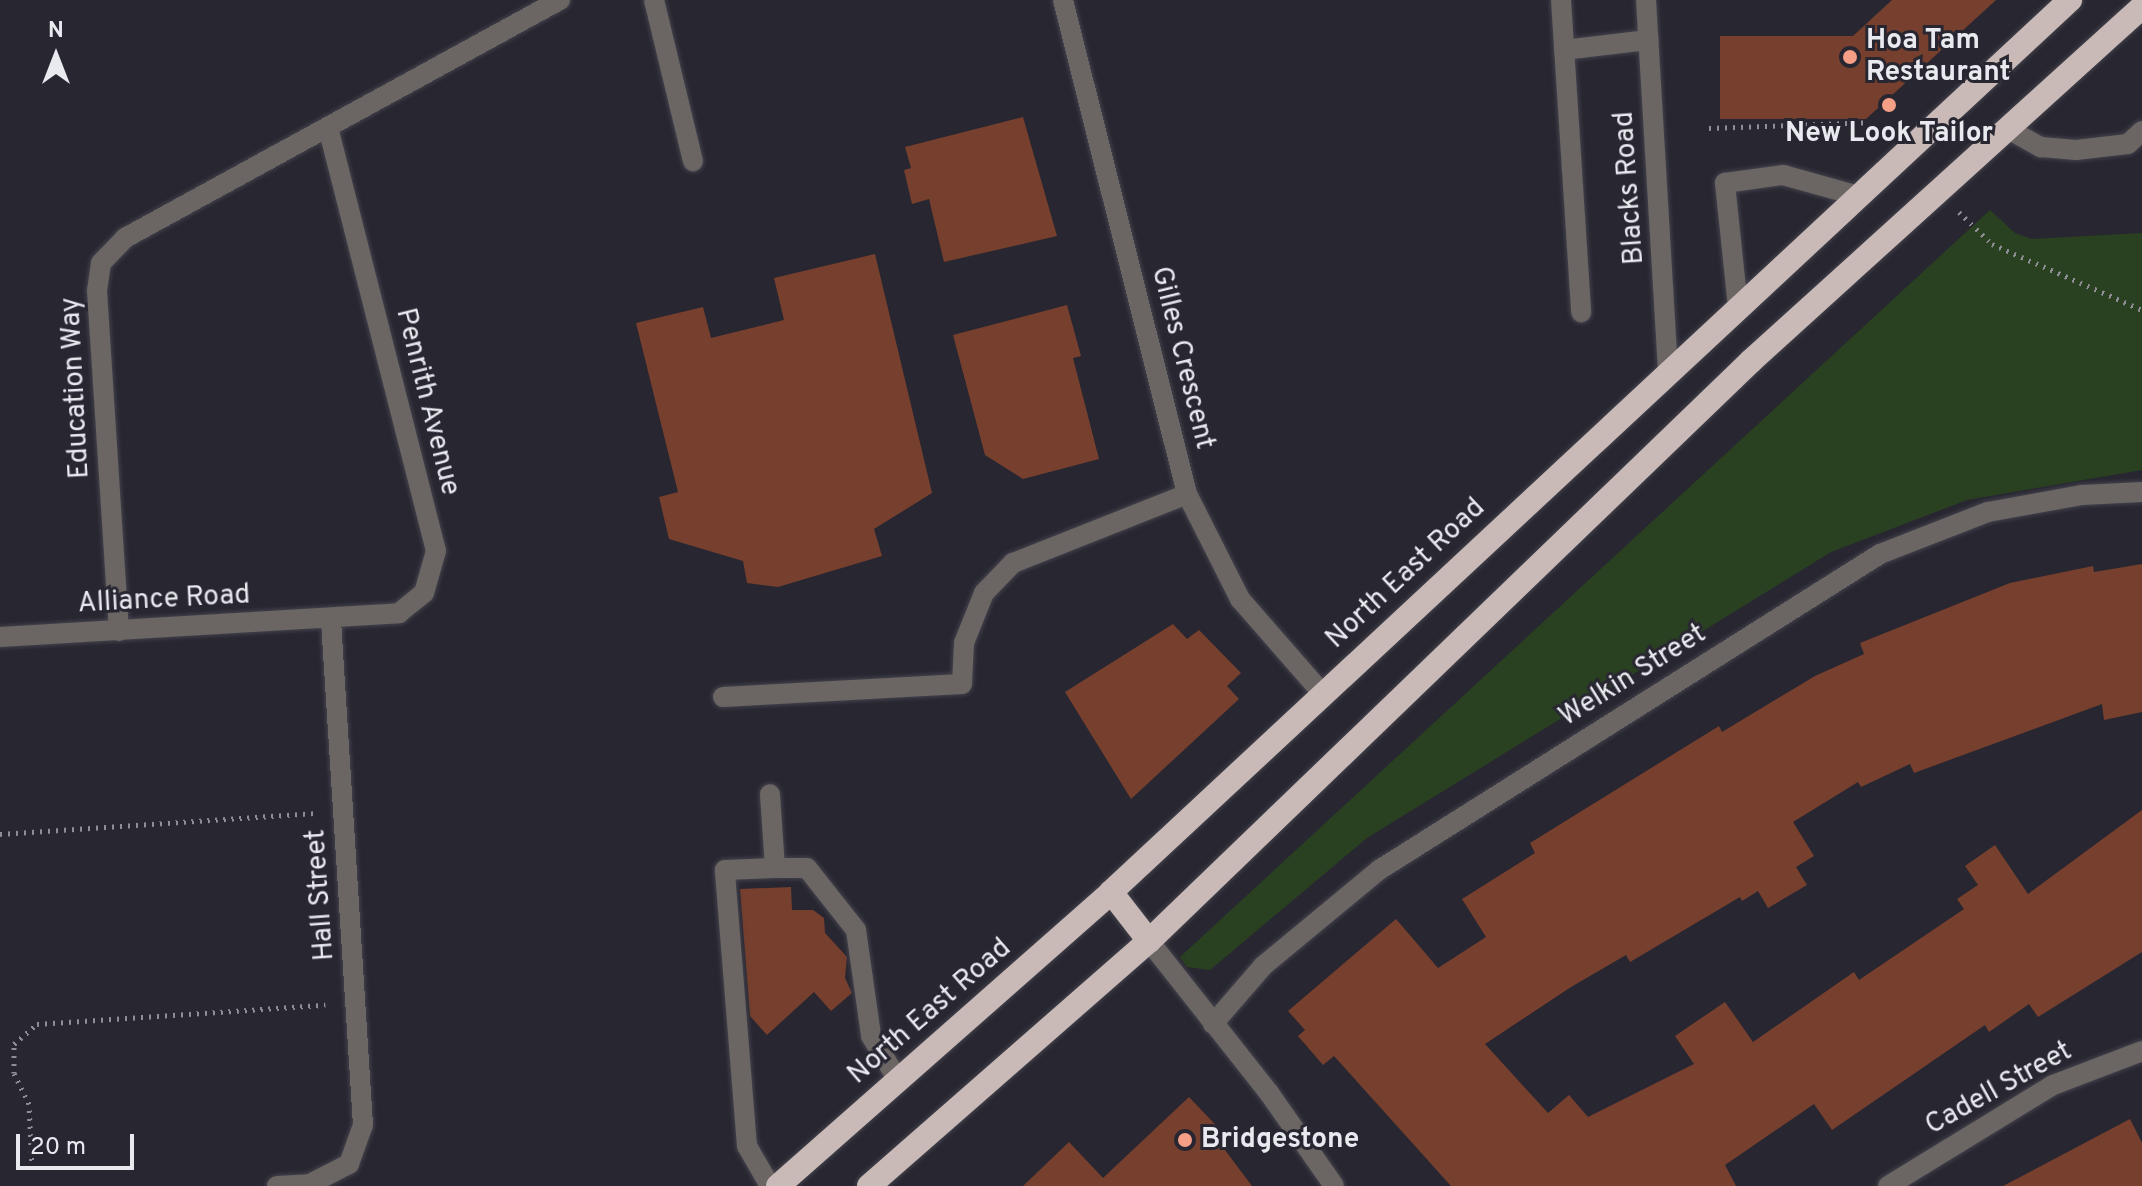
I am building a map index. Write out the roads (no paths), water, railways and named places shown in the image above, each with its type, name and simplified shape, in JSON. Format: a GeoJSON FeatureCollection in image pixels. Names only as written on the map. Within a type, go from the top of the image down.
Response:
{"type":"FeatureCollection","features":[{"type":"Feature","properties":{"kind":"highway","name":"North East Road"},"geometry":{"type":"LineString","coordinates":[[778,1186],[1111,892],[2070,0]]}},
{"type":"Feature","properties":{"kind":"highway"},"geometry":{"type":"LineString","coordinates":[[869,1186],[1149,941],[1751,361],[2142,7]]}},
{"type":"Feature","properties":{"kind":"highway"},"geometry":{"type":"LineString","coordinates":[[1111,892],[1149,941]]}},
{"type":"Feature","properties":{"kind":"street","name":"Education Way"},"geometry":{"type":"LineString","coordinates":[[119,631],[97,291],[101,263],[125,238],[560,0]]}},
{"type":"Feature","properties":{"kind":"street"},"geometry":{"type":"LineString","coordinates":[[654,0],[693,161]]}},
{"type":"Feature","properties":{"kind":"street","name":"Gilles Crescent"},"geometry":{"type":"LineString","coordinates":[[1063,0],[1187,494],[1240,599],[1322,693]]}},
{"type":"Feature","properties":{"kind":"street","name":"Blacks Road"},"geometry":{"type":"LineString","coordinates":[[1561,0],[1581,312]]}},
{"type":"Feature","properties":{"kind":"street","name":"Blacks Road"},"geometry":{"type":"LineString","coordinates":[[1646,0],[1668,372]]}},
{"type":"Feature","properties":{"kind":"street"},"geometry":{"type":"LineString","coordinates":[[1564,50],[1648,40]]}},
{"type":"Feature","properties":{"kind":"street","name":"Penrith Avenue"},"geometry":{"type":"LineString","coordinates":[[328,127],[436,551],[424,593],[399,613],[331,620]]}},
{"type":"Feature","properties":{"kind":"street"},"geometry":{"type":"LineString","coordinates":[[2008,129],[2041,147],[2076,150],[2128,144],[2142,131]]}},
{"type":"Feature","properties":{"kind":"street"},"geometry":{"type":"LineString","coordinates":[[1738,307],[1725,183],[1783,175],[1858,196]]}},
{"type":"Feature","properties":{"kind":"street","name":"Welkin Street"},"geometry":{"type":"LineString","coordinates":[[1213,1024],[1263,966],[1379,870],[1880,554],[1988,512],[2082,495],[2142,492]]}},
{"type":"Feature","properties":{"kind":"street"},"geometry":{"type":"LineString","coordinates":[[723,697],[962,684],[964,643],[984,593],[1013,563],[1187,494]]}},
{"type":"Feature","properties":{"kind":"street","name":"Alliance Road"},"geometry":{"type":"LineString","coordinates":[[0,637],[331,620]]}},
{"type":"Feature","properties":{"kind":"street","name":"Hall Street"},"geometry":{"type":"LineString","coordinates":[[277,1186],[310,1184],[349,1164],[363,1125],[331,620]]}},
{"type":"Feature","properties":{"kind":"street"},"geometry":{"type":"LineString","coordinates":[[770,794],[775,868]]}},
{"type":"Feature","properties":{"kind":"street"},"geometry":{"type":"LineString","coordinates":[[770,1186],[747,1146],[725,870],[807,868],[856,930],[871,1036],[898,1080]]}},
{"type":"Feature","properties":{"kind":"street"},"geometry":{"type":"LineString","coordinates":[[1149,941],[1334,1186]]}},
{"type":"Feature","properties":{"kind":"street","name":"Cadell Street"},"geometry":{"type":"LineString","coordinates":[[1888,1186],[2053,1085],[2142,1051]]}},
{"type":"Feature","properties":{"kind":"place","name":"Hoa Tam Restaurant"},"geometry":{"type":"Point","coordinates":[1850,57]}},
{"type":"Feature","properties":{"kind":"place","name":"New Look Tailor"},"geometry":{"type":"Point","coordinates":[1889,105]}},
{"type":"Feature","properties":{"kind":"place","name":"Bridgestone"},"geometry":{"type":"Point","coordinates":[1185,1140]}}]}
